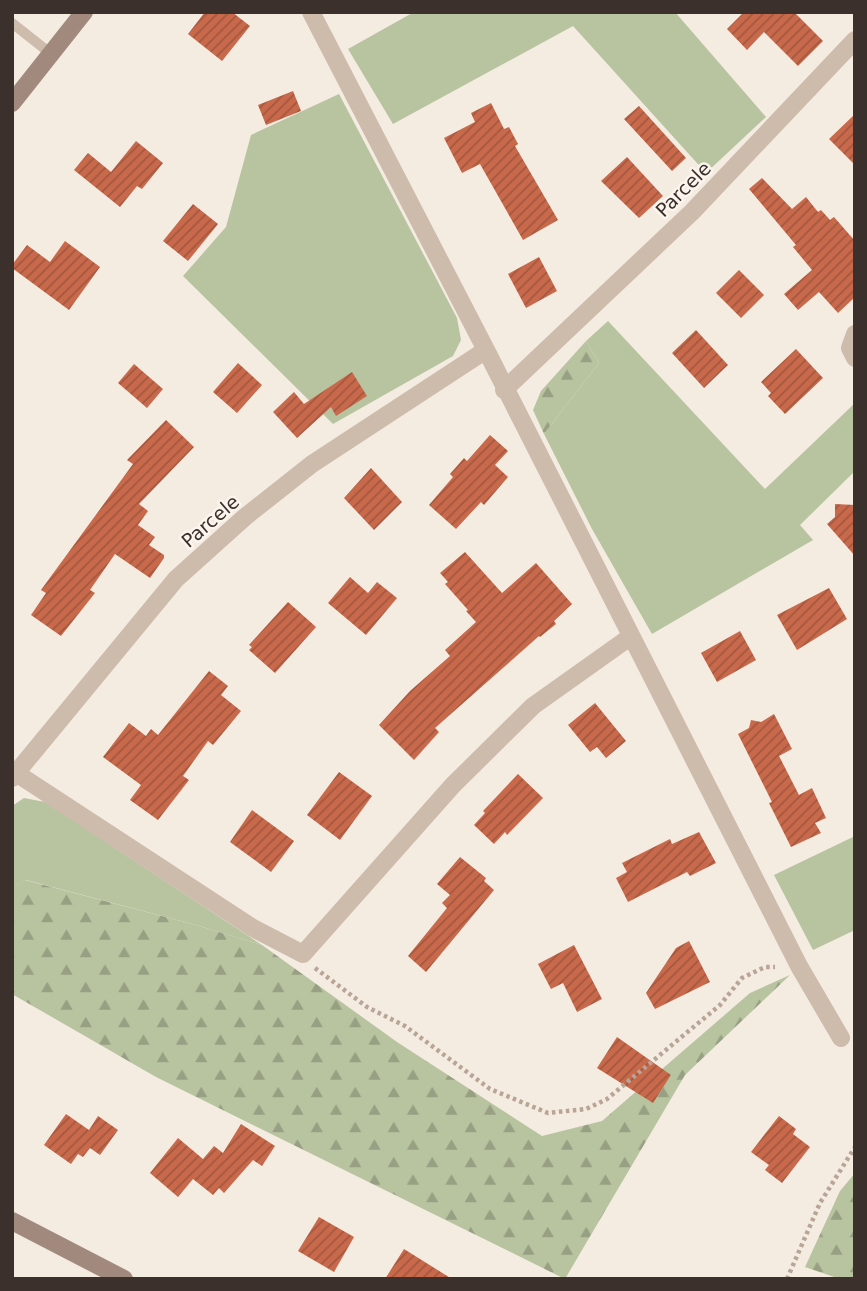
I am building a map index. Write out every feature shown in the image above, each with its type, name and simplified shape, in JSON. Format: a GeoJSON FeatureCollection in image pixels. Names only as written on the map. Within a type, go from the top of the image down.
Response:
{"type":"FeatureCollection","features":[{"type":"Feature","properties":{"kind":"street"},"geometry":{"type":"LineString","coordinates":[[12,103],[84,12]]}},
{"type":"Feature","properties":{"kind":"street"},"geometry":{"type":"LineString","coordinates":[[310,12],[486,350],[799,966],[841,1038]]}},
{"type":"Feature","properties":{"kind":"street","name":"Parcele"},"geometry":{"type":"LineString","coordinates":[[504,390],[692,212],[855,40]]}},
{"type":"Feature","properties":{"kind":"street"},"geometry":{"type":"LineString","coordinates":[[855,334],[850,348],[855,358]]}},
{"type":"Feature","properties":{"kind":"street","name":"Parcele"},"geometry":{"type":"LineString","coordinates":[[14,775],[176,579],[245,517],[312,464],[486,350]]}},
{"type":"Feature","properties":{"kind":"street"},"geometry":{"type":"LineString","coordinates":[[14,775],[253,928],[303,954],[453,785],[533,706],[630,637]]}},
{"type":"Feature","properties":{"kind":"street"},"geometry":{"type":"LineString","coordinates":[[12,1221],[124,1279]]}},
{"type":"Feature","properties":{"kind":"lane"},"geometry":{"type":"LineString","coordinates":[[12,23],[50,53]]}},
{"type":"Feature","properties":{"kind":"path"},"geometry":{"type":"LineString","coordinates":[[303,954],[320,974],[367,1007],[405,1026],[490,1089],[548,1112],[586,1110],[607,1099],[720,1005],[742,978],[765,967],[799,966]]}},
{"type":"Feature","properties":{"kind":"path"},"geometry":{"type":"LineString","coordinates":[[787,1279],[820,1203],[855,1147]]}},
{"type":"Feature","properties":{"kind":"green space"},"geometry":{"type":"Polygon","coordinates":[[[414,12],[675,12],[766,117],[706,173],[573,26],[393,124],[348,49],[414,12]]]}},
{"type":"Feature","properties":{"kind":"green space"},"geometry":{"type":"Polygon","coordinates":[[[339,94],[457,318],[461,340],[453,356],[333,424],[183,276],[226,227],[251,135],[339,94]]]}},
{"type":"Feature","properties":{"kind":"green space"},"geometry":{"type":"Polygon","coordinates":[[[608,321],[765,489],[855,403],[855,471],[800,525],[813,540],[652,634],[592,529],[544,434],[599,363],[586,341],[608,321]]]}},
{"type":"Feature","properties":{"kind":"green space"},"geometry":{"type":"Polygon","coordinates":[[[586,341],[599,363],[544,434],[533,410],[541,391],[586,341]]]}},
{"type":"Feature","properties":{"kind":"green space"},"geometry":{"type":"Polygon","coordinates":[[[24,798],[45,802],[262,945],[26,880],[12,888],[12,806],[24,798]]]}},
{"type":"Feature","properties":{"kind":"green space"},"geometry":{"type":"Polygon","coordinates":[[[855,836],[855,930],[813,950],[774,875],[855,836]]]}},
{"type":"Feature","properties":{"kind":"green space"},"geometry":{"type":"Polygon","coordinates":[[[25,880],[262,945],[397,1042],[542,1136],[602,1121],[750,993],[790,975],[685,1075],[565,1279],[156,1077],[12,994],[12,888],[25,880]]]}},
{"type":"Feature","properties":{"kind":"green space"},"geometry":{"type":"Polygon","coordinates":[[[855,1173],[855,1279],[840,1279],[805,1267],[840,1191],[855,1173]]]}},
{"type":"Feature","properties":{"kind":"building"},"geometry":{"type":"Polygon","coordinates":[[[205,12],[232,12],[250,26],[222,61],[188,34],[205,12]]]}},
{"type":"Feature","properties":{"kind":"building"},"geometry":{"type":"Polygon","coordinates":[[[744,12],[794,12],[823,41],[798,66],[764,32],[747,50],[727,29],[744,12]]]}},
{"type":"Feature","properties":{"kind":"building"},"geometry":{"type":"Polygon","coordinates":[[[293,91],[301,111],[266,125],[258,105],[293,91]]]}},
{"type":"Feature","properties":{"kind":"building"},"geometry":{"type":"Polygon","coordinates":[[[491,103],[504,129],[509,127],[518,144],[515,146],[558,220],[523,240],[480,164],[462,173],[444,138],[475,122],[471,113],[491,103]]]}},
{"type":"Feature","properties":{"kind":"building"},"geometry":{"type":"Polygon","coordinates":[[[639,106],[686,158],[672,171],[624,119],[639,106]]]}},
{"type":"Feature","properties":{"kind":"building"},"geometry":{"type":"Polygon","coordinates":[[[855,114],[855,165],[829,139],[855,114]]]}},
{"type":"Feature","properties":{"kind":"building"},"geometry":{"type":"Polygon","coordinates":[[[136,141],[163,163],[142,189],[137,186],[120,207],[74,170],[88,153],[111,172],[136,141]]]}},
{"type":"Feature","properties":{"kind":"building"},"geometry":{"type":"Polygon","coordinates":[[[627,157],[663,196],[639,218],[601,181],[627,157]]]}},
{"type":"Feature","properties":{"kind":"building"},"geometry":{"type":"Polygon","coordinates":[[[762,178],[792,209],[806,197],[818,212],[821,210],[830,220],[834,217],[855,241],[855,297],[838,313],[819,292],[798,310],[784,294],[812,270],[793,247],[796,245],[749,189],[762,178]]]}},
{"type":"Feature","properties":{"kind":"building"},"geometry":{"type":"Polygon","coordinates":[[[193,204],[218,224],[188,261],[163,241],[193,204]]]}},
{"type":"Feature","properties":{"kind":"building"},"geometry":{"type":"Polygon","coordinates":[[[65,241],[100,267],[69,310],[12,268],[27,245],[50,262],[65,241]]]}},
{"type":"Feature","properties":{"kind":"building"},"geometry":{"type":"Polygon","coordinates":[[[539,257],[557,291],[526,308],[508,274],[539,257]]]}},
{"type":"Feature","properties":{"kind":"building"},"geometry":{"type":"Polygon","coordinates":[[[739,270],[764,295],[741,318],[716,293],[739,270]]]}},
{"type":"Feature","properties":{"kind":"building"},"geometry":{"type":"Polygon","coordinates":[[[696,330],[728,365],[704,388],[672,353],[696,330]]]}},
{"type":"Feature","properties":{"kind":"building"},"geometry":{"type":"Polygon","coordinates":[[[796,349],[823,378],[785,414],[768,396],[771,393],[761,382],[796,349]]]}},
{"type":"Feature","properties":{"kind":"building"},"geometry":{"type":"Polygon","coordinates":[[[238,363],[262,385],[237,413],[213,392],[238,363]]]}},
{"type":"Feature","properties":{"kind":"building"},"geometry":{"type":"Polygon","coordinates":[[[134,364],[163,389],[147,408],[118,383],[134,364]]]}},
{"type":"Feature","properties":{"kind":"building"},"geometry":{"type":"Polygon","coordinates":[[[352,372],[367,396],[336,416],[331,407],[297,438],[273,412],[294,392],[304,404],[352,372]]]}},
{"type":"Feature","properties":{"kind":"building"},"geometry":{"type":"Polygon","coordinates":[[[166,420],[194,447],[139,504],[148,511],[138,525],[155,537],[149,545],[164,555],[164,558],[150,578],[115,554],[90,590],[95,593],[61,636],[31,615],[46,593],[41,590],[133,464],[127,460],[166,420]]]}},
{"type":"Feature","properties":{"kind":"building"},"geometry":{"type":"Polygon","coordinates":[[[490,435],[508,451],[495,465],[508,477],[484,505],[481,502],[456,529],[429,505],[453,477],[450,474],[464,458],[467,461],[490,435]]]}},
{"type":"Feature","properties":{"kind":"building"},"geometry":{"type":"Polygon","coordinates":[[[371,468],[402,502],[374,530],[344,498],[371,468]]]}},
{"type":"Feature","properties":{"kind":"building"},"geometry":{"type":"Polygon","coordinates":[[[835,504],[855,505],[855,556],[827,524],[835,517],[835,504]]]}},
{"type":"Feature","properties":{"kind":"building"},"geometry":{"type":"Polygon","coordinates":[[[465,552],[502,593],[536,563],[572,604],[554,621],[556,624],[435,728],[439,732],[414,760],[379,725],[410,691],[450,656],[445,650],[476,622],[445,584],[448,582],[440,573],[465,552]]]}},
{"type":"Feature","properties":{"kind":"building"},"geometry":{"type":"Polygon","coordinates":[[[350,577],[368,593],[377,582],[397,598],[366,635],[328,603],[350,577]]]}},
{"type":"Feature","properties":{"kind":"building"},"geometry":{"type":"Polygon","coordinates":[[[829,588],[847,619],[797,650],[777,615],[829,588]]]}},
{"type":"Feature","properties":{"kind":"building"},"geometry":{"type":"Polygon","coordinates":[[[288,602],[316,627],[275,673],[249,650],[252,647],[249,645],[288,602]]]}},
{"type":"Feature","properties":{"kind":"building"},"geometry":{"type":"Polygon","coordinates":[[[740,631],[756,660],[717,682],[701,653],[740,631]]]}},
{"type":"Feature","properties":{"kind":"building"},"geometry":{"type":"Polygon","coordinates":[[[209,671],[228,686],[221,695],[241,711],[213,745],[208,741],[183,776],[189,780],[158,820],[130,800],[141,785],[103,757],[129,723],[146,736],[151,729],[158,735],[209,671]]]}},
{"type":"Feature","properties":{"kind":"building"},"geometry":{"type":"Polygon","coordinates":[[[595,703],[626,741],[606,758],[597,747],[590,752],[568,725],[595,703]]]}},
{"type":"Feature","properties":{"kind":"building"},"geometry":{"type":"Polygon","coordinates":[[[774,714],[792,749],[779,756],[799,795],[812,788],[826,818],[815,823],[821,833],[791,847],[738,734],[749,728],[751,720],[761,722],[774,714]]]}},
{"type":"Feature","properties":{"kind":"building"},"geometry":{"type":"Polygon","coordinates":[[[339,772],[372,796],[340,840],[307,815],[339,772]]]}},
{"type":"Feature","properties":{"kind":"building"},"geometry":{"type":"Polygon","coordinates":[[[518,774],[543,798],[507,835],[505,832],[494,844],[474,825],[485,813],[483,811],[518,774]]]}},
{"type":"Feature","properties":{"kind":"building"},"geometry":{"type":"Polygon","coordinates":[[[252,810],[294,841],[271,872],[230,842],[252,810]]]}},
{"type":"Feature","properties":{"kind":"building"},"geometry":{"type":"Polygon","coordinates":[[[699,832],[716,863],[690,876],[687,872],[628,902],[616,878],[627,872],[622,863],[670,839],[672,844],[699,832]]]}},
{"type":"Feature","properties":{"kind":"building"},"geometry":{"type":"Polygon","coordinates":[[[460,857],[486,878],[484,881],[494,890],[426,972],[408,956],[447,908],[442,903],[450,895],[437,884],[460,857]]]}},
{"type":"Feature","properties":{"kind":"building"},"geometry":{"type":"Polygon","coordinates":[[[689,941],[710,982],[655,1009],[646,993],[676,948],[689,941]]]}},
{"type":"Feature","properties":{"kind":"building"},"geometry":{"type":"Polygon","coordinates":[[[574,945],[602,999],[577,1012],[563,983],[551,989],[538,964],[574,945]]]}},
{"type":"Feature","properties":{"kind":"building"},"geometry":{"type":"Polygon","coordinates":[[[617,1037],[671,1075],[653,1103],[597,1068],[617,1037]]]}},
{"type":"Feature","properties":{"kind":"building"},"geometry":{"type":"Polygon","coordinates":[[[66,1114],[89,1130],[98,1116],[118,1130],[100,1155],[90,1148],[83,1157],[78,1154],[71,1164],[44,1145],[66,1114]]]}},
{"type":"Feature","properties":{"kind":"building"},"geometry":{"type":"Polygon","coordinates":[[[779,1116],[796,1129],[793,1134],[810,1147],[782,1183],[765,1170],[769,1165],[751,1152],[779,1116]]]}},
{"type":"Feature","properties":{"kind":"building"},"geometry":{"type":"Polygon","coordinates":[[[241,1124],[275,1146],[262,1166],[253,1160],[224,1193],[219,1188],[213,1195],[193,1179],[178,1197],[150,1173],[178,1138],[203,1159],[214,1146],[223,1153],[241,1124]]]}},
{"type":"Feature","properties":{"kind":"building"},"geometry":{"type":"Polygon","coordinates":[[[319,1217],[354,1237],[334,1272],[298,1251],[319,1217]]]}},
{"type":"Feature","properties":{"kind":"building"},"geometry":{"type":"Polygon","coordinates":[[[404,1249],[452,1279],[385,1279],[404,1249]]]}}]}
